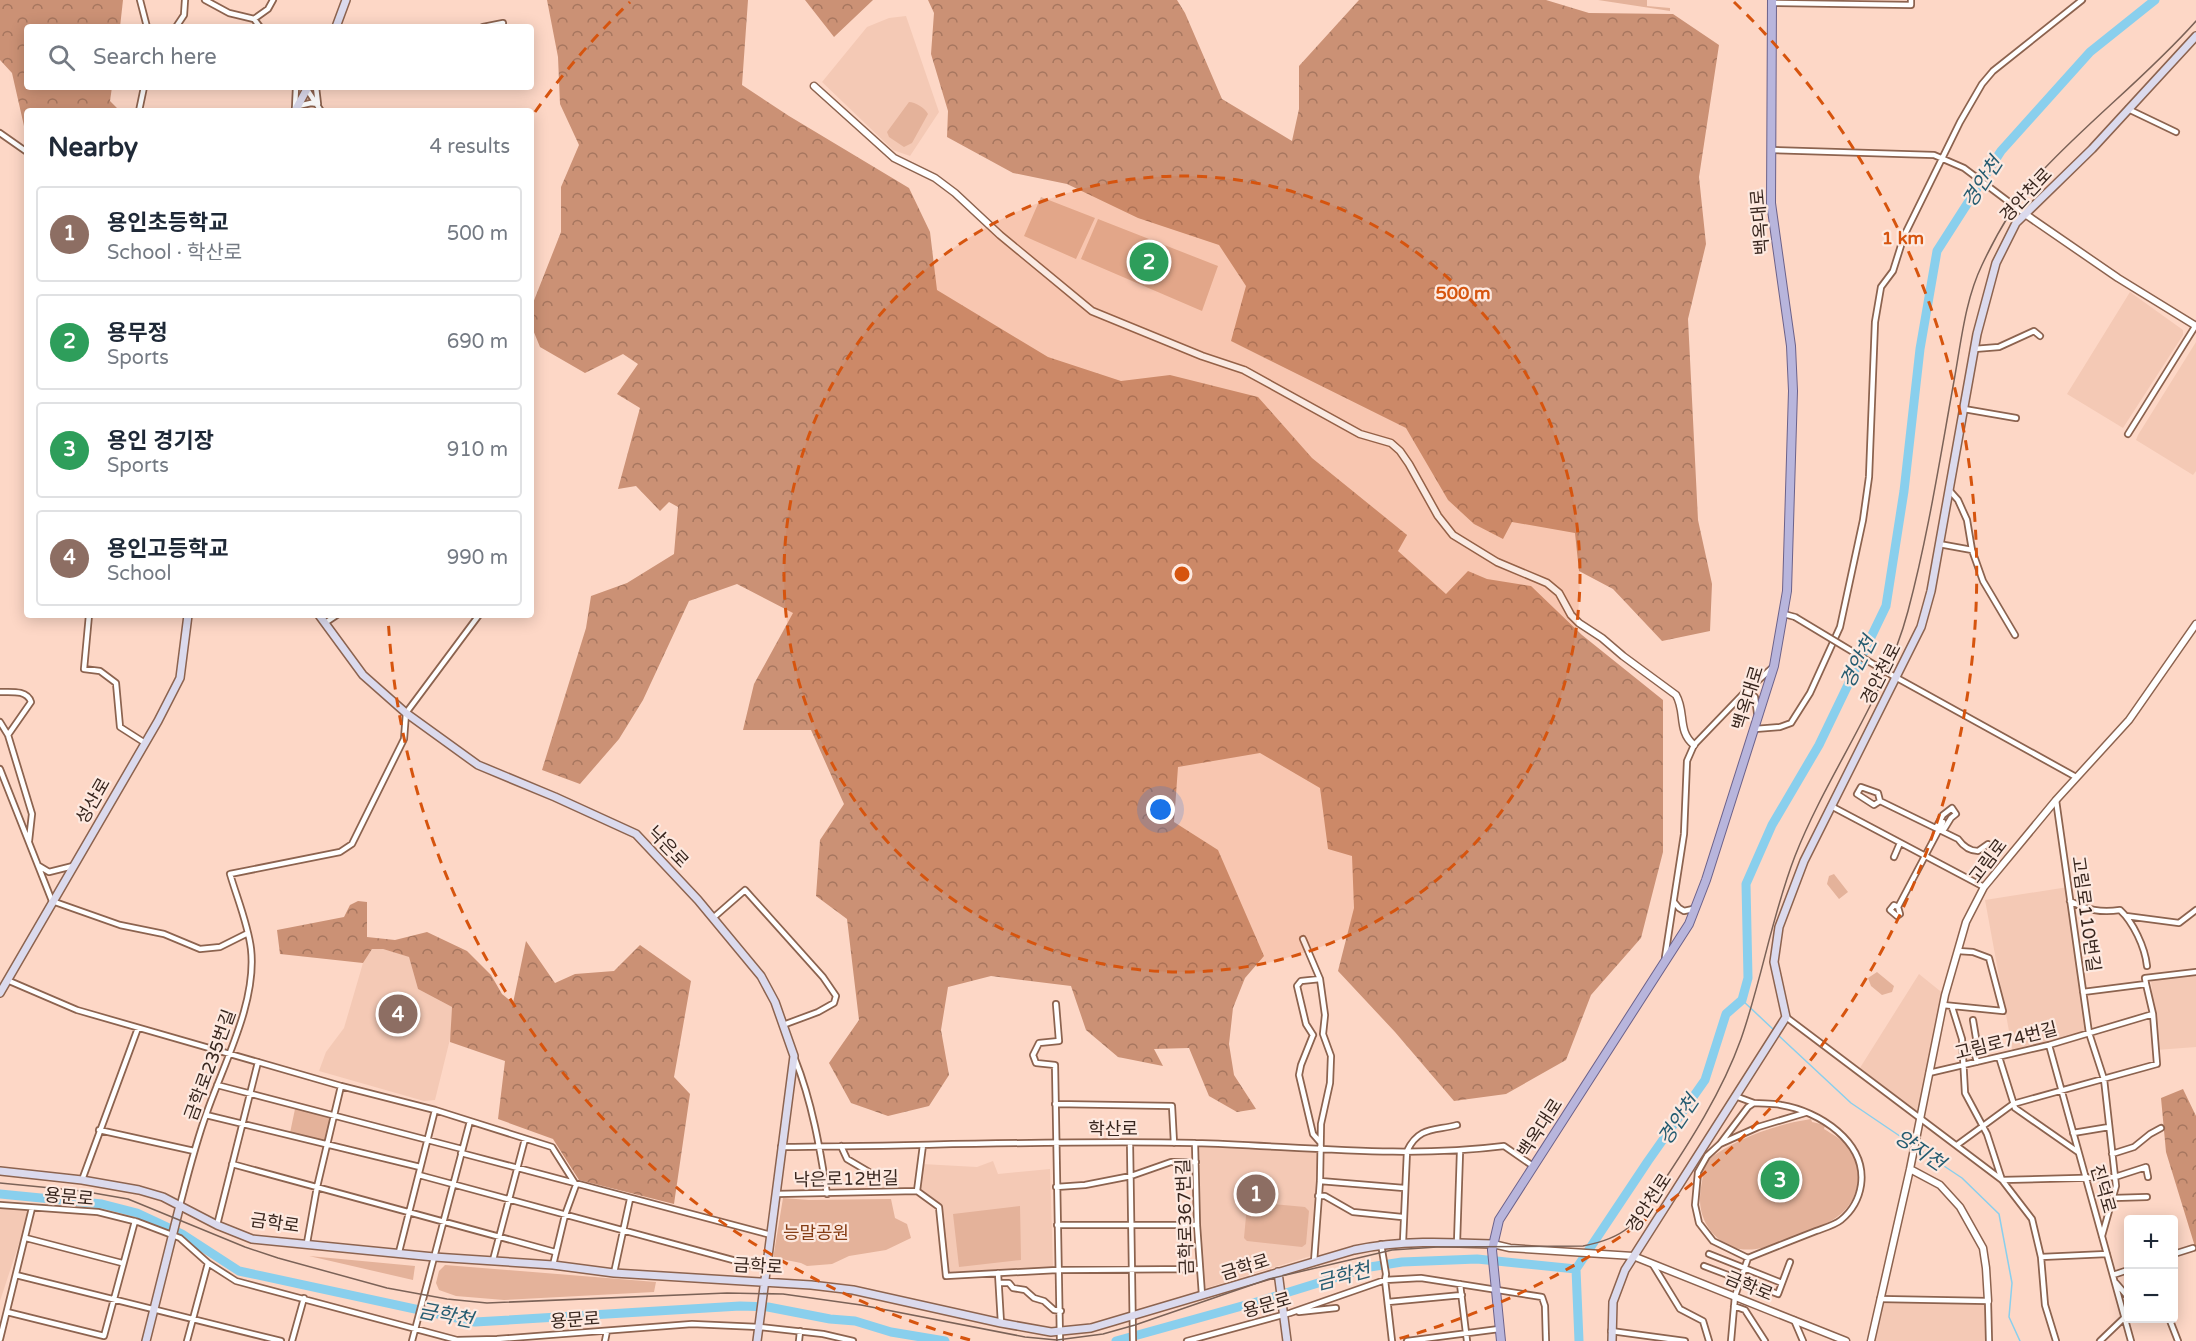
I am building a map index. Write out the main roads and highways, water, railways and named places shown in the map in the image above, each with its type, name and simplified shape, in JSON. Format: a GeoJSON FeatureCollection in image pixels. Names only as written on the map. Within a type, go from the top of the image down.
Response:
{"type":"FeatureCollection","features":[{"type":"Feature","properties":{"kind":"main road"},"geometry":{"type":"LineString","coordinates":[[337,24],[346,0]]}},
{"type":"Feature","properties":{"kind":"main road","name":"백옥대로"},"geometry":{"type":"LineString","coordinates":[[1502,1341],[1492,1247],[1499,1220],[1689,924],[1774,666],[1787,591],[1793,391],[1791,346],[1771,203],[1772,2]]}},
{"type":"Feature","properties":{"kind":"main road","name":"경안천로"},"geometry":{"type":"LineString","coordinates":[[1612,1341],[1613,1302],[1625,1270],[1784,1019],[1774,962],[1779,927],[1804,861],[1921,627],[1931,591],[1974,348],[1996,263],[2007,238],[2023,212],[2092,149],[2196,36]]}},
{"type":"Feature","properties":{"kind":"main road"},"geometry":{"type":"LineString","coordinates":[[297,108],[306,90]]}},
{"type":"Feature","properties":{"kind":"main road","name":"성산로"},"geometry":{"type":"LineString","coordinates":[[0,993],[180,678],[188,618]]}},
{"type":"Feature","properties":{"kind":"main road","name":"낙은로"},"geometry":{"type":"LineString","coordinates":[[321,618],[363,675],[406,713],[478,765],[636,834],[713,918],[761,976],[775,1002],[794,1056],[757,1341]]}},
{"type":"Feature","properties":{"kind":"main road","name":"금학로"},"geometry":{"type":"LineString","coordinates":[[0,1171],[82,1180],[139,1190],[252,1239],[434,1257],[553,1265],[614,1273],[764,1281],[853,1290],[1061,1336],[1133,1317],[1202,1292],[1381,1244],[1457,1243],[1492,1247]]}},
{"type":"Feature","properties":{"kind":"main road"},"geometry":{"type":"LineString","coordinates":[[146,1341],[179,1208]]}},
{"type":"Feature","properties":{"kind":"main road"},"geometry":{"type":"LineString","coordinates":[[1278,1273],[1286,1312],[1287,1341]]}},
{"type":"Feature","properties":{"kind":"waterway","name":"경안천"},"geometry":{"type":"LineString","coordinates":[[1579,1341],[1576,1269],[1705,1080],[1726,1014],[1742,1000],[1748,978],[1746,884],[1772,825],[1819,745],[1886,606],[1904,491],[1920,349],[1937,251],[2001,151],[2090,52],[2155,0]]}},
{"type":"Feature","properties":{"kind":"waterway","name":"양지천"},"geometry":{"type":"LineString","coordinates":[[1742,1000],[1775,1031]]}},
{"type":"Feature","properties":{"kind":"waterway","name":"양지천"},"geometry":{"type":"LineString","coordinates":[[1778,1035],[1851,1103],[1913,1145]]}},
{"type":"Feature","properties":{"kind":"waterway","name":"양지천"},"geometry":{"type":"LineString","coordinates":[[1917,1148],[1962,1178],[1999,1214],[2012,1283],[2009,1317],[2020,1341]]}},
{"type":"Feature","properties":{"kind":"waterway","name":"금학천"},"geometry":{"type":"LineString","coordinates":[[0,1194],[102,1204],[137,1213],[182,1234],[239,1271],[475,1322],[740,1306],[768,1307],[830,1319],[855,1321],[891,1332],[945,1341]]}},
{"type":"Feature","properties":{"kind":"waterway","name":"금학천"},"geometry":{"type":"LineString","coordinates":[[1116,1341],[1260,1301],[1370,1267],[1402,1262],[1477,1259],[1576,1269]]}},
{"type":"Feature","properties":{"kind":"tram line"},"geometry":{"type":"LineString","coordinates":[[0,1183],[82,1191],[128,1199],[245,1247],[278,1258],[387,1288],[447,1299],[487,1303],[727,1293],[783,1294],[861,1305],[1025,1337],[1057,1340],[1103,1334],[1269,1279],[1392,1250],[1437,1247],[1583,1246],[1601,1242],[1619,1234],[1633,1223],[1649,1204],[1694,1135],[1725,1078],[1741,1039],[1795,856],[1823,795],[1871,705],[1898,643],[1928,526],[1961,337],[1971,293],[1982,265],[2009,215],[2043,170],[2196,21]]}},
{"type":"Feature","properties":{"kind":"place","name":"용무정"},"geometry":{"type":"Point","coordinates":[1149,262]}},
{"type":"Feature","properties":{"kind":"place","name":"용인고등학교"},"geometry":{"type":"Point","coordinates":[398,1014]}},
{"type":"Feature","properties":{"kind":"place","name":"용인 경기장"},"geometry":{"type":"Point","coordinates":[1780,1180]}},
{"type":"Feature","properties":{"kind":"place","name":"용인초등학교"},"geometry":{"type":"Point","coordinates":[1256,1194]}},
{"type":"Feature","properties":{"kind":"park label","name":"능말공원"},"geometry":{"type":"Point","coordinates":[816,1233]}}]}
